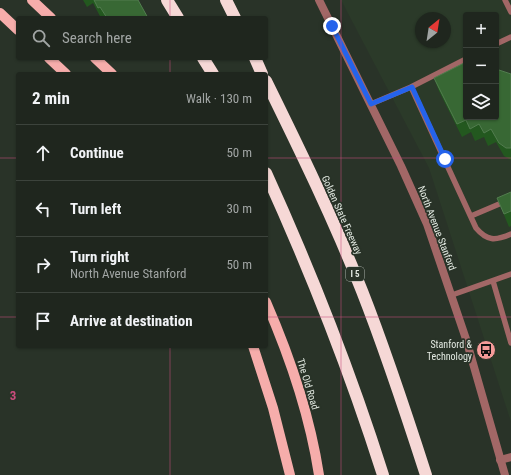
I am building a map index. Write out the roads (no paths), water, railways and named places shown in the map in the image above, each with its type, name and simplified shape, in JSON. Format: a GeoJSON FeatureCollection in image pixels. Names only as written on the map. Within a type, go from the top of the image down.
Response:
{"type":"FeatureCollection","features":[{"type":"Feature","properties":{"kind":"highway"},"geometry":{"type":"LineString","coordinates":[[167,0],[177,16]]}},
{"type":"Feature","properties":{"kind":"highway"},"geometry":{"type":"LineString","coordinates":[[177,0],[185,16]]}},
{"type":"Feature","properties":{"kind":"highway"},"geometry":{"type":"LineString","coordinates":[[226,0],[234,16]]}},
{"type":"Feature","properties":{"kind":"highway"},"geometry":{"type":"LineString","coordinates":[[204,60],[213,72]]}},
{"type":"Feature","properties":{"kind":"highway"},"geometry":{"type":"LineString","coordinates":[[209,60],[213,72]]}},
{"type":"Feature","properties":{"kind":"highway"},"geometry":{"type":"LineString","coordinates":[[256,60],[261,72]]}},
{"type":"Feature","properties":{"kind":"highway","name":"Golden State Freeway"},"geometry":{"type":"LineString","coordinates":[[268,85],[328,211],[359,284],[388,358],[426,475]]}},
{"type":"Feature","properties":{"kind":"highway"},"geometry":{"type":"LineString","coordinates":[[268,177],[324,306],[349,372],[383,475]]}},
{"type":"Feature","properties":{"kind":"main road"},"geometry":{"type":"LineString","coordinates":[[32,0],[49,16]]}},
{"type":"Feature","properties":{"kind":"main road"},"geometry":{"type":"LineString","coordinates":[[0,13],[16,28]]}},
{"type":"Feature","properties":{"kind":"main road"},"geometry":{"type":"LineString","coordinates":[[51,60],[64,72]]}},
{"type":"Feature","properties":{"kind":"main road"},"geometry":{"type":"LineString","coordinates":[[97,60],[110,72]]}},
{"type":"Feature","properties":{"kind":"main road","name":"The Old Road"},"geometry":{"type":"LineString","coordinates":[[268,307],[286,352],[301,400],[319,475]]}},
{"type":"Feature","properties":{"kind":"main road"},"geometry":{"type":"LineString","coordinates":[[254,348],[273,408],[290,475]]}},
{"type":"Feature","properties":{"kind":"street","name":"North Avenue Stanford"},"geometry":{"type":"LineString","coordinates":[[319,0],[401,166],[427,224],[452,295],[505,475]]}},
{"type":"Feature","properties":{"kind":"street"},"geometry":{"type":"LineString","coordinates":[[500,460],[511,457]]}},
{"type":"Feature","properties":{"kind":"lane"},"geometry":{"type":"LineString","coordinates":[[505,0],[511,12]]}},
{"type":"Feature","properties":{"kind":"lane"},"geometry":{"type":"LineString","coordinates":[[499,43],[511,37]]}},
{"type":"Feature","properties":{"kind":"lane"},"geometry":{"type":"LineString","coordinates":[[371,104],[412,87],[463,61]]}},
{"type":"Feature","properties":{"kind":"lane"},"geometry":{"type":"LineString","coordinates":[[412,87],[476,228],[484,236],[494,239],[511,234]]}},
{"type":"Feature","properties":{"kind":"lane"},"geometry":{"type":"LineString","coordinates":[[471,216],[511,199]]}},
{"type":"Feature","properties":{"kind":"lane"},"geometry":{"type":"LineString","coordinates":[[452,295],[511,274]]}},
{"type":"Feature","properties":{"kind":"lane"},"geometry":{"type":"LineString","coordinates":[[493,281],[511,343]]}},
{"type":"Feature","properties":{"kind":"place","name":"Stanford & Technology"},"geometry":{"type":"Point","coordinates":[486,350]}}]}
